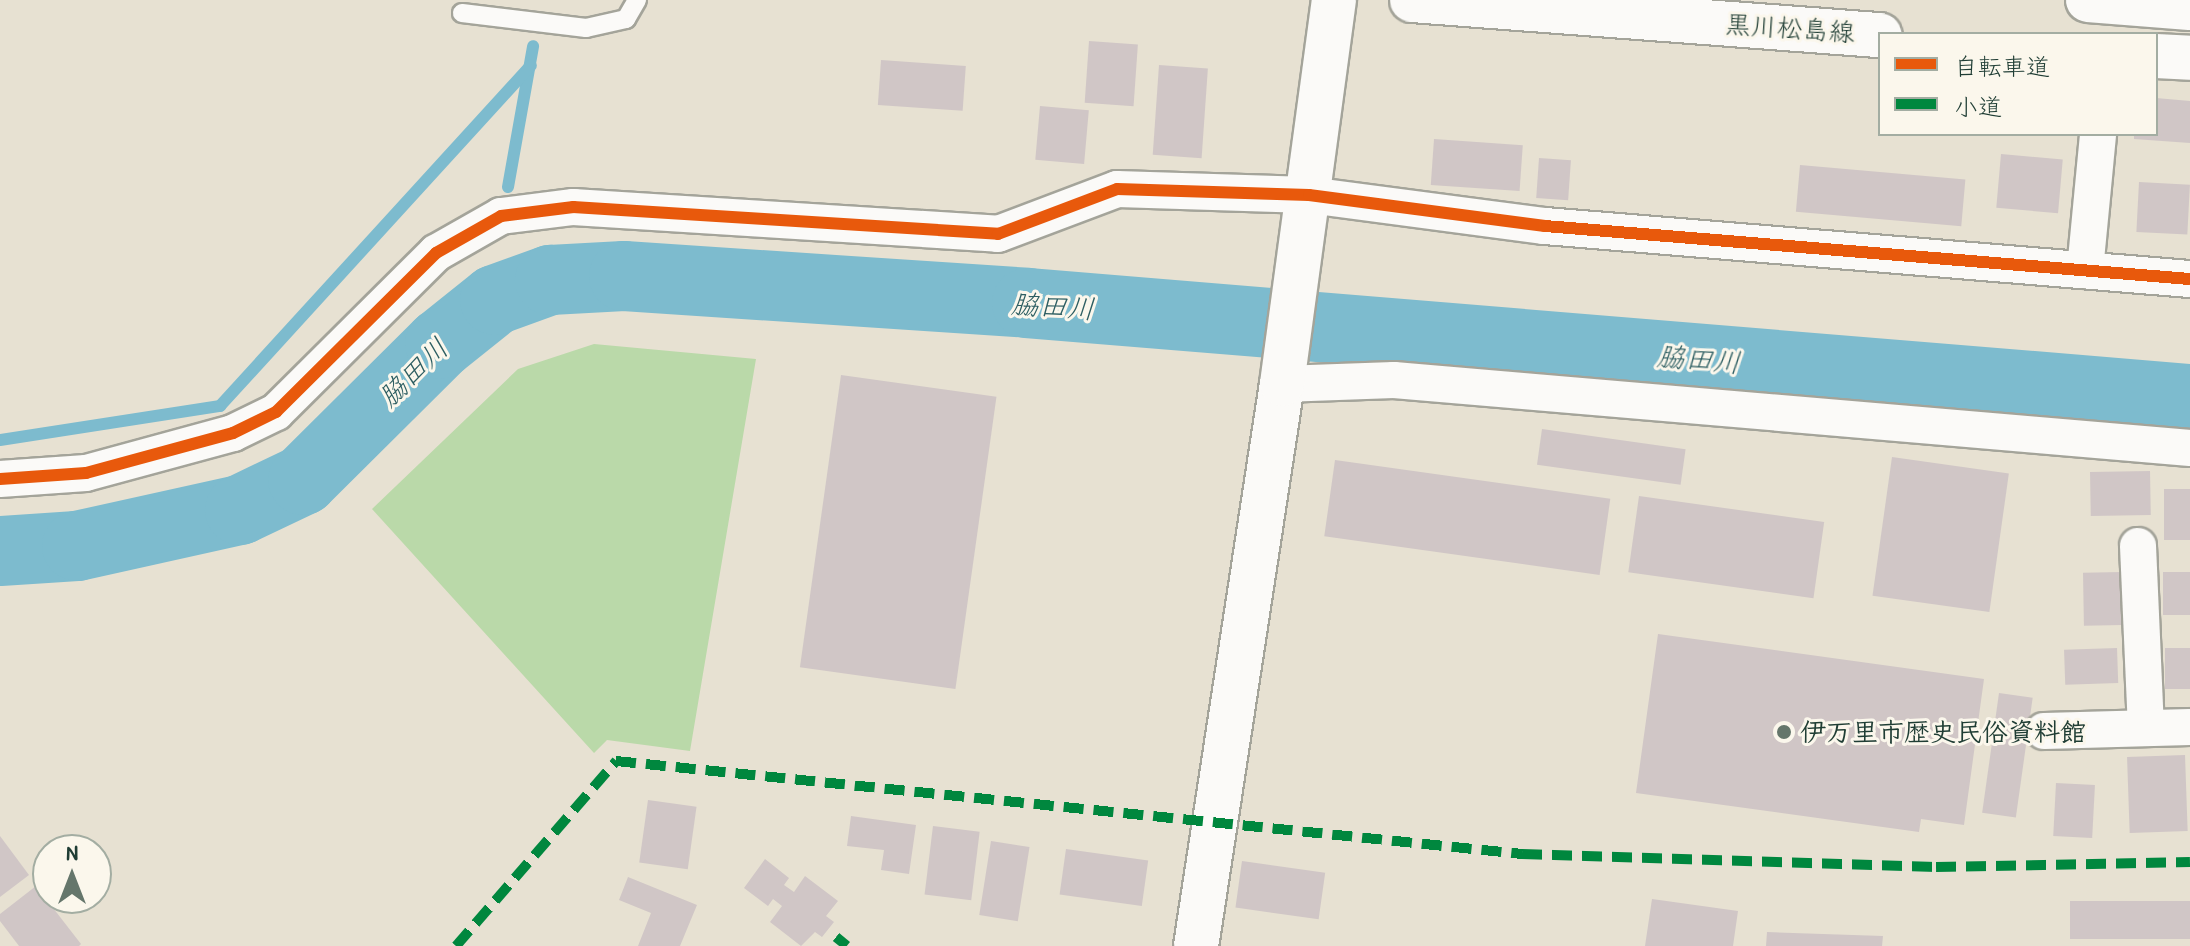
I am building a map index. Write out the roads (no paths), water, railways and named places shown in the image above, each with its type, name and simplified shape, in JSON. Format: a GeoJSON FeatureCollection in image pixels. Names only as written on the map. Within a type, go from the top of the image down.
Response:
{"type":"FeatureCollection","features":[{"type":"Feature","properties":{"kind":"street"},"geometry":{"type":"LineString","coordinates":[[1196,946],[1282,384],[1334,0]]}},
{"type":"Feature","properties":{"kind":"street","name":"黒川松島線"},"geometry":{"type":"LineString","coordinates":[[1412,0],[1878,35]]}},
{"type":"Feature","properties":{"kind":"street"},"geometry":{"type":"LineString","coordinates":[[2088,0],[2190,8]]}},
{"type":"Feature","properties":{"kind":"street"},"geometry":{"type":"LineString","coordinates":[[2158,56],[2190,58]]}},
{"type":"Feature","properties":{"kind":"street"},"geometry":{"type":"LineString","coordinates":[[2085,270],[2098,136]]}},
{"type":"Feature","properties":{"kind":"street"},"geometry":{"type":"LineString","coordinates":[[0,479],[86,473],[233,433],[276,412],[436,253],[501,216],[573,207],[998,234],[1117,189],[1309,195],[1545,226],[2190,279]]}},
{"type":"Feature","properties":{"kind":"street"},"geometry":{"type":"LineString","coordinates":[[1282,384],[1394,380],[2190,448]]}},
{"type":"Feature","properties":{"kind":"street"},"geometry":{"type":"LineString","coordinates":[[2138,546],[2146,728]]}},
{"type":"Feature","properties":{"kind":"street"},"geometry":{"type":"LineString","coordinates":[[2044,731],[2190,727]]}},
{"type":"Feature","properties":{"kind":"lane"},"geometry":{"type":"LineString","coordinates":[[462,13],[586,28],[626,19],[637,0]]}},
{"type":"Feature","properties":{"kind":"waterway"},"geometry":{"type":"LineString","coordinates":[[508,187],[533,46]]}},
{"type":"Feature","properties":{"kind":"waterway"},"geometry":{"type":"LineString","coordinates":[[0,440],[220,406],[531,66]]}},
{"type":"Feature","properties":{"kind":"waterway","name":"脇田川"},"geometry":{"type":"LineString","coordinates":[[0,551],[77,546],[240,510],[303,480],[440,344],[495,300],[550,280],[624,276],[1027,303],[2190,399]]}},
{"type":"Feature","properties":{"kind":"place","name":"伊万里市歴史民俗資料館"},"geometry":{"type":"Point","coordinates":[1784,732]}}]}
